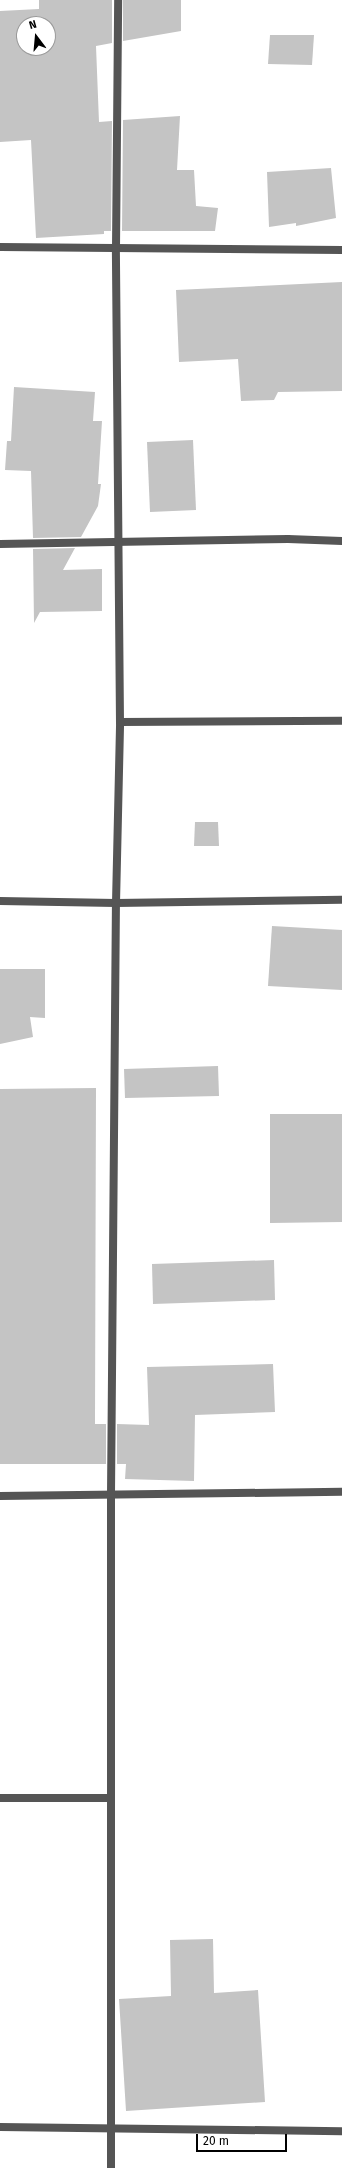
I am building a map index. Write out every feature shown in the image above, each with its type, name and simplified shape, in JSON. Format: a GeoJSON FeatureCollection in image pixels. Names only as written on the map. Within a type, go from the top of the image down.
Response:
{"type":"FeatureCollection","features":[{"type":"Feature","properties":{"kind":"street"},"geometry":{"type":"LineString","coordinates":[[111,2168],[111,1494],[116,903],[120,722],[120,543],[116,248],[118,0]]}},
{"type":"Feature","properties":{"kind":"street"},"geometry":{"type":"LineString","coordinates":[[0,247],[342,250]]}},
{"type":"Feature","properties":{"kind":"street"},"geometry":{"type":"LineString","coordinates":[[0,544],[288,539],[342,541]]}},
{"type":"Feature","properties":{"kind":"street"},"geometry":{"type":"LineString","coordinates":[[120,722],[342,721]]}},
{"type":"Feature","properties":{"kind":"street"},"geometry":{"type":"LineString","coordinates":[[0,901],[116,903],[342,900]]}},
{"type":"Feature","properties":{"kind":"street"},"geometry":{"type":"LineString","coordinates":[[0,1496],[342,1492]]}},
{"type":"Feature","properties":{"kind":"street"},"geometry":{"type":"LineString","coordinates":[[0,1798],[111,1798]]}},
{"type":"Feature","properties":{"kind":"street"},"geometry":{"type":"LineString","coordinates":[[0,2127],[342,2131]]}},
{"type":"Feature","properties":{"kind":"building"},"geometry":{"type":"Polygon","coordinates":[[[39,0],[112,0],[112,43],[96,46],[99,122],[112,121],[111,231],[104,231],[104,234],[36,238],[31,140],[0,142],[0,11],[39,9],[39,0]]]}},
{"type":"Feature","properties":{"kind":"building"},"geometry":{"type":"Polygon","coordinates":[[[123,0],[181,0],[181,31],[123,41],[123,0]]]}},
{"type":"Feature","properties":{"kind":"building"},"geometry":{"type":"Polygon","coordinates":[[[270,35],[314,35],[312,65],[268,64],[270,35]]]}},
{"type":"Feature","properties":{"kind":"building"},"geometry":{"type":"Polygon","coordinates":[[[180,116],[177,170],[194,170],[196,206],[218,208],[215,231],[122,231],[123,120],[180,116]]]}},
{"type":"Feature","properties":{"kind":"building"},"geometry":{"type":"Polygon","coordinates":[[[331,168],[336,218],[296,226],[296,223],[269,227],[267,172],[331,168]]]}},
{"type":"Feature","properties":{"kind":"building"},"geometry":{"type":"Polygon","coordinates":[[[342,282],[342,391],[278,392],[274,400],[241,401],[238,359],[179,362],[176,290],[342,282]]]}},
{"type":"Feature","properties":{"kind":"building"},"geometry":{"type":"Polygon","coordinates":[[[14,387],[95,392],[93,421],[102,421],[98,484],[101,484],[98,506],[81,537],[33,538],[31,471],[5,470],[7,441],[11,441],[14,387]]]}},
{"type":"Feature","properties":{"kind":"building"},"geometry":{"type":"Polygon","coordinates":[[[193,440],[196,510],[150,512],[147,442],[193,440]]]}},
{"type":"Feature","properties":{"kind":"building"},"geometry":{"type":"Polygon","coordinates":[[[75,548],[63,570],[102,569],[102,611],[40,612],[34,623],[33,549],[75,548]]]}},
{"type":"Feature","properties":{"kind":"building"},"geometry":{"type":"Polygon","coordinates":[[[195,822],[218,822],[219,846],[194,846],[195,822]]]}},
{"type":"Feature","properties":{"kind":"building"},"geometry":{"type":"Polygon","coordinates":[[[272,926],[342,930],[342,990],[268,986],[272,926]]]}},
{"type":"Feature","properties":{"kind":"building"},"geometry":{"type":"Polygon","coordinates":[[[0,969],[45,969],[45,1018],[30,1017],[33,1037],[0,1044],[0,969]]]}},
{"type":"Feature","properties":{"kind":"building"},"geometry":{"type":"Polygon","coordinates":[[[218,1066],[219,1096],[125,1098],[124,1069],[218,1066]]]}},
{"type":"Feature","properties":{"kind":"building"},"geometry":{"type":"Polygon","coordinates":[[[96,1088],[95,1424],[106,1424],[106,1464],[0,1464],[0,1089],[96,1088]]]}},
{"type":"Feature","properties":{"kind":"building"},"geometry":{"type":"Polygon","coordinates":[[[270,1114],[342,1114],[342,1222],[270,1223],[270,1114]]]}},
{"type":"Feature","properties":{"kind":"building"},"geometry":{"type":"Polygon","coordinates":[[[274,1260],[275,1300],[153,1304],[152,1264],[274,1260]]]}},
{"type":"Feature","properties":{"kind":"building"},"geometry":{"type":"Polygon","coordinates":[[[273,1364],[275,1412],[195,1415],[194,1481],[125,1479],[126,1464],[117,1464],[117,1424],[149,1425],[147,1367],[273,1364]]]}},
{"type":"Feature","properties":{"kind":"building"},"geometry":{"type":"Polygon","coordinates":[[[213,1939],[214,1993],[258,1990],[265,2102],[126,2111],[119,1999],[171,1996],[170,1940],[213,1939]]]}}]}
